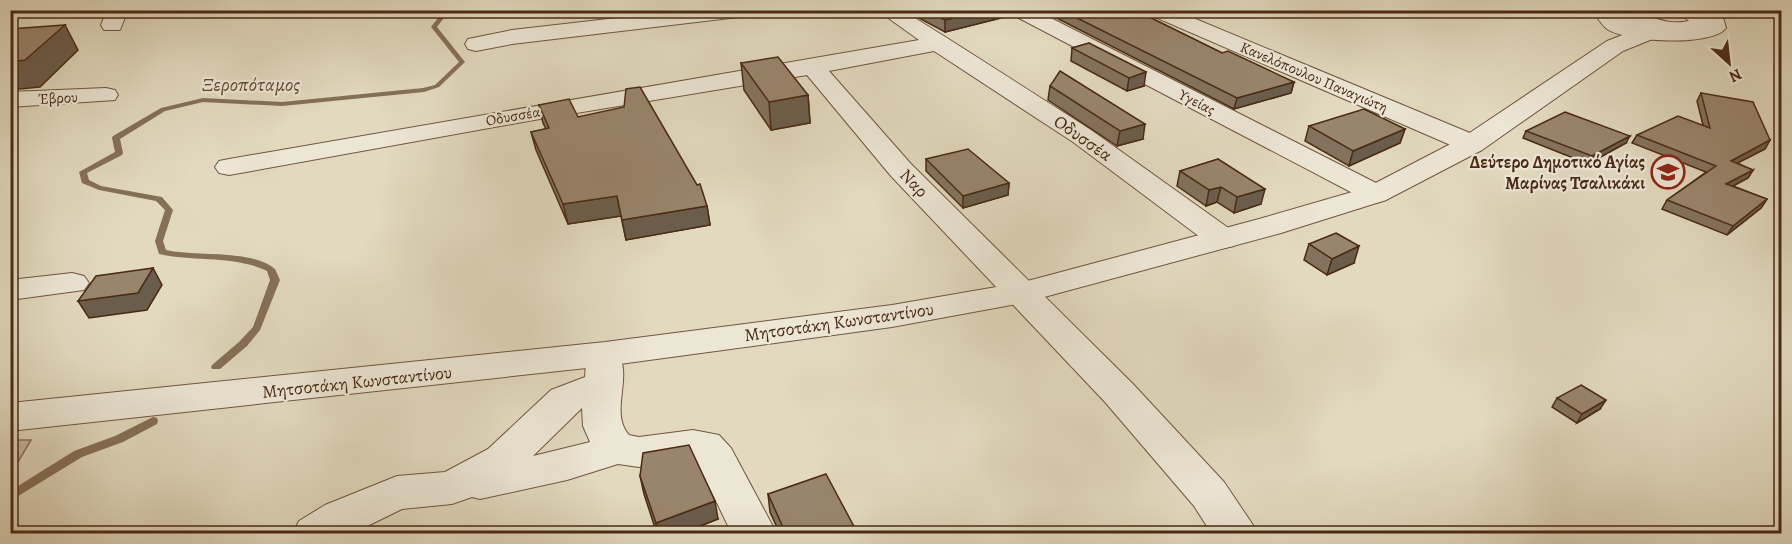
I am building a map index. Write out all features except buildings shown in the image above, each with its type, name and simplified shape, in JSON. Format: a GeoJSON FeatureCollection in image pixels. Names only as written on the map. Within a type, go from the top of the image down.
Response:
{"type":"FeatureCollection","features":[{"type":"Feature","properties":{"kind":"street"},"geometry":{"type":"LineString","coordinates":[[476,44],[512,37],[747,10]]}},
{"type":"Feature","properties":{"kind":"street","name":"Οδυσσέα"},"geometry":{"type":"LineString","coordinates":[[887,10],[1082,136],[1223,239]]}},
{"type":"Feature","properties":{"kind":"street","name":"Υγείας"},"geometry":{"type":"LineString","coordinates":[[1018,10],[1376,194]]}},
{"type":"Feature","properties":{"kind":"street","name":"Κανελόπουλου Παναγιώτη"},"geometry":{"type":"LineString","coordinates":[[1155,10],[1472,144]]}},
{"type":"Feature","properties":{"kind":"street"},"geometry":{"type":"LineString","coordinates":[[1645,34],[1653,36],[1711,32],[1718,28],[1714,13],[1734,10]]}},
{"type":"Feature","properties":{"kind":"street"},"geometry":{"type":"LineString","coordinates":[[1615,22],[1648,24],[1689,17]]}},
{"type":"Feature","properties":{"kind":"street","name":"Μητσοτάκη Κωνσταντίνου"},"geometry":{"type":"LineString","coordinates":[[10,417],[604,369],[1022,293],[1223,239],[1376,194],[1472,144],[1615,22],[1645,34],[1689,17]]}},
{"type":"Feature","properties":{"kind":"street","name":"Οδυσσέα"},"geometry":{"type":"LineString","coordinates":[[229,167],[545,111],[813,67],[939,43]]}},
{"type":"Feature","properties":{"kind":"street","name":"Ναρ"},"geometry":{"type":"LineString","coordinates":[[813,67],[901,170],[1022,293]]}},
{"type":"Feature","properties":{"kind":"street","name":"Έβρου"},"geometry":{"type":"LineString","coordinates":[[10,100],[106,95]]}},
{"type":"Feature","properties":{"kind":"street"},"geometry":{"type":"LineString","coordinates":[[10,290],[72,283]]}},
{"type":"Feature","properties":{"kind":"street"},"geometry":{"type":"LineString","coordinates":[[1022,293],[1119,393],[1194,477],[1237,534]]}},
{"type":"Feature","properties":{"kind":"street"},"geometry":{"type":"LineString","coordinates":[[604,369],[606,436],[618,448],[634,452],[687,445],[704,446],[716,459],[755,534]]}},
{"type":"Feature","properties":{"kind":"street"},"geometry":{"type":"LineString","coordinates":[[452,488],[503,460],[565,400],[604,369]]}},
{"type":"Feature","properties":{"kind":"street"},"geometry":{"type":"LineString","coordinates":[[315,534],[341,517],[397,494],[452,488],[567,464],[618,448]]}},
{"type":"Feature","properties":{"kind":"shaded area"},"geometry":{"type":"Polygon","coordinates":[[[10,440],[31,440],[11,474],[10,440]]]}},
{"type":"Feature","properties":{"kind":"waterway","name":"Ξεροπόταμος"},"geometry":{"type":"LineString","coordinates":[[216,367],[243,344],[257,328],[275,280],[271,269],[246,260],[162,252],[159,241],[169,210],[159,199],[99,188],[85,181],[83,172],[119,153],[116,138],[163,109],[203,100],[282,104],[424,90],[437,86],[462,62],[434,27],[447,10]]}},
{"type":"Feature","properties":{"kind":"waterway","name":"Ξεροπόταμος"},"geometry":{"type":"LineString","coordinates":[[10,497],[78,454],[119,439],[153,421]]}},
{"type":"Feature","properties":{"kind":"place","name":"Δεύτερο Δημοτικό Αγίας Μαρίνας Τσαλικάκι"},"geometry":{"type":"Point","coordinates":[1668,172]}}]}
